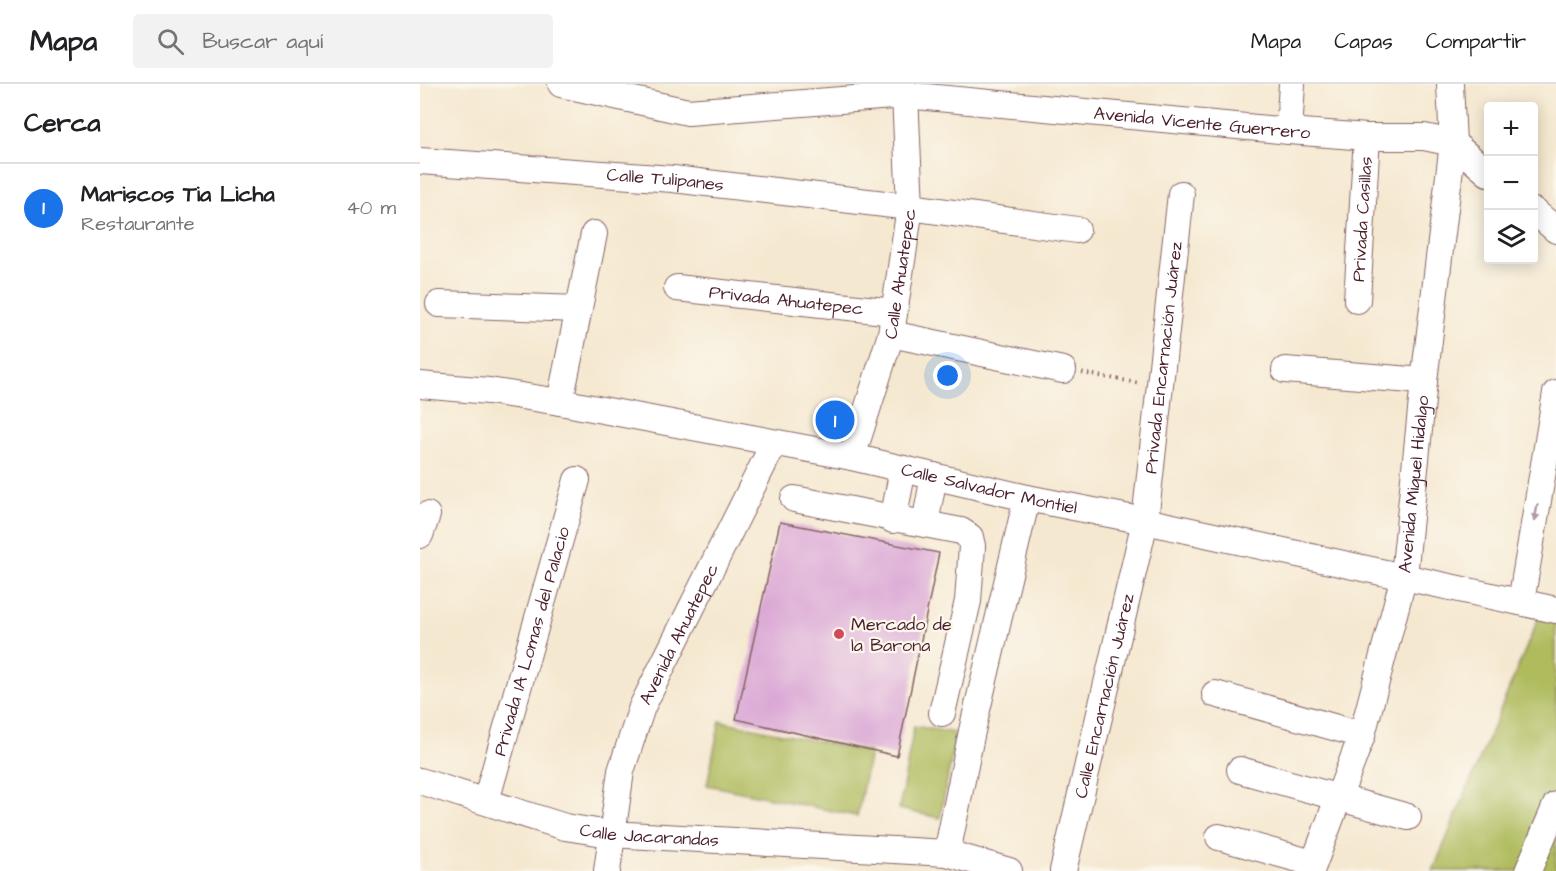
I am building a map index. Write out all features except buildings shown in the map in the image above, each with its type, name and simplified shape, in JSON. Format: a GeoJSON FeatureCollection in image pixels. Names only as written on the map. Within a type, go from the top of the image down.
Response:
{"type":"FeatureCollection","features":[{"type":"Feature","properties":{"kind":"street","name":"Avenida Vicente Guerrero"},"geometry":{"type":"LineString","coordinates":[[561,84],[688,112],[903,90],[1289,131],[1367,137],[1424,137],[1453,143],[1484,170]]}},
{"type":"Feature","properties":{"kind":"street"},"geometry":{"type":"LineString","coordinates":[[1289,131],[1292,84]]}},
{"type":"Feature","properties":{"kind":"street","name":"Avenida Miguel Hidalgo"},"geometry":{"type":"LineString","coordinates":[[1312,867],[1362,735],[1404,576],[1424,381],[1453,143],[1450,84]]}},
{"type":"Feature","properties":{"kind":"street","name":"Calle Ahuatepec"},"geometry":{"type":"LineString","coordinates":[[852,457],[892,323],[910,207],[903,90]]}},
{"type":"Feature","properties":{"kind":"street","name":"Privada Casillas"},"geometry":{"type":"LineString","coordinates":[[1357,300],[1367,137]]}},
{"type":"Feature","properties":{"kind":"street","name":"Calle Tulipanes"},"geometry":{"type":"LineString","coordinates":[[420,161],[673,179],[910,207],[1077,230]]}},
{"type":"Feature","properties":{"kind":"street","name":"Privada Encarnación Juárez"},"geometry":{"type":"LineString","coordinates":[[1145,521],[1181,194]]}},
{"type":"Feature","properties":{"kind":"street"},"geometry":{"type":"LineString","coordinates":[[1538,215],[1556,230]]}},
{"type":"Feature","properties":{"kind":"street"},"geometry":{"type":"LineString","coordinates":[[560,402],[594,234]]}},
{"type":"Feature","properties":{"kind":"street","name":"Privada Ahuatepec"},"geometry":{"type":"LineString","coordinates":[[677,288],[892,323],[1063,370]]}},
{"type":"Feature","properties":{"kind":"street"},"geometry":{"type":"LineString","coordinates":[[439,304],[579,309]]}},
{"type":"Feature","properties":{"kind":"street"},"geometry":{"type":"LineString","coordinates":[[1285,370],[1424,381]]}},
{"type":"Feature","properties":{"kind":"street","name":"Calle Salvador Montiel"},"geometry":{"type":"LineString","coordinates":[[420,385],[489,391],[560,402],[852,457],[1027,498],[1145,521],[1556,610]]}},
{"type":"Feature","properties":{"kind":"street"},"geometry":{"type":"LineString","coordinates":[[1521,602],[1556,393]]}},
{"type":"Feature","properties":{"kind":"street","name":"Avenida Ahuatepec"},"geometry":{"type":"LineString","coordinates":[[607,871],[610,834],[621,771],[642,707],[774,443]]}},
{"type":"Feature","properties":{"kind":"street"},"geometry":{"type":"LineString","coordinates":[[893,520],[903,469]]}},
{"type":"Feature","properties":{"kind":"street"},"geometry":{"type":"LineString","coordinates":[[925,524],[934,476]]}},
{"type":"Feature","properties":{"kind":"street","name":"Privada 1A Lomas del Palacio"},"geometry":{"type":"LineString","coordinates":[[486,801],[577,480]]}},
{"type":"Feature","properties":{"kind":"street"},"geometry":{"type":"LineString","coordinates":[[947,854],[972,731],[1003,610],[1027,498]]}},
{"type":"Feature","properties":{"kind":"street"},"geometry":{"type":"LineString","coordinates":[[794,499],[893,520],[961,531],[970,537],[972,546],[968,602],[942,713]]}},
{"type":"Feature","properties":{"kind":"street","name":"Calle Encarnación Juárez"},"geometry":{"type":"LineString","coordinates":[[1064,871],[1145,521]]}},
{"type":"Feature","properties":{"kind":"street"},"geometry":{"type":"LineString","coordinates":[[968,602],[1003,610]]}},
{"type":"Feature","properties":{"kind":"street"},"geometry":{"type":"LineString","coordinates":[[960,634],[994,642]]}},
{"type":"Feature","properties":{"kind":"street"},"geometry":{"type":"LineString","coordinates":[[1215,694],[1362,735]]}},
{"type":"Feature","properties":{"kind":"street"},"geometry":{"type":"LineString","coordinates":[[1240,770],[1408,817]]}},
{"type":"Feature","properties":{"kind":"street","name":"Calle Jacarandas"},"geometry":{"type":"LineString","coordinates":[[420,781],[564,827],[610,834],[884,861],[947,854],[1010,871]]}},
{"type":"Feature","properties":{"kind":"street"},"geometry":{"type":"LineString","coordinates":[[1528,871],[1556,806]]}},
{"type":"Feature","properties":{"kind":"street"},"geometry":{"type":"LineString","coordinates":[[1220,837],[1312,867]]}},
{"type":"Feature","properties":{"kind":"path"},"geometry":{"type":"LineString","coordinates":[[1063,370],[1160,387]]}},
{"type":"Feature","properties":{"kind":"green space"},"geometry":{"type":"Polygon","coordinates":[[[1539,617],[1556,622],[1556,871],[1433,871],[1539,617]]]}},
{"type":"Feature","properties":{"kind":"green space"},"geometry":{"type":"Polygon","coordinates":[[[720,721],[870,752],[857,816],[707,785],[720,721]]]}},
{"type":"Feature","properties":{"kind":"green space"},"geometry":{"type":"Polygon","coordinates":[[[914,726],[956,733],[940,818],[899,809],[914,726]]]}},
{"type":"Feature","properties":{"kind":"place","name":"Mariscos Tia Licha"},"geometry":{"type":"Point","coordinates":[835,420]}},
{"type":"Feature","properties":{"kind":"place","name":"Mercado de la Barona"},"geometry":{"type":"Point","coordinates":[839,634]}}]}
